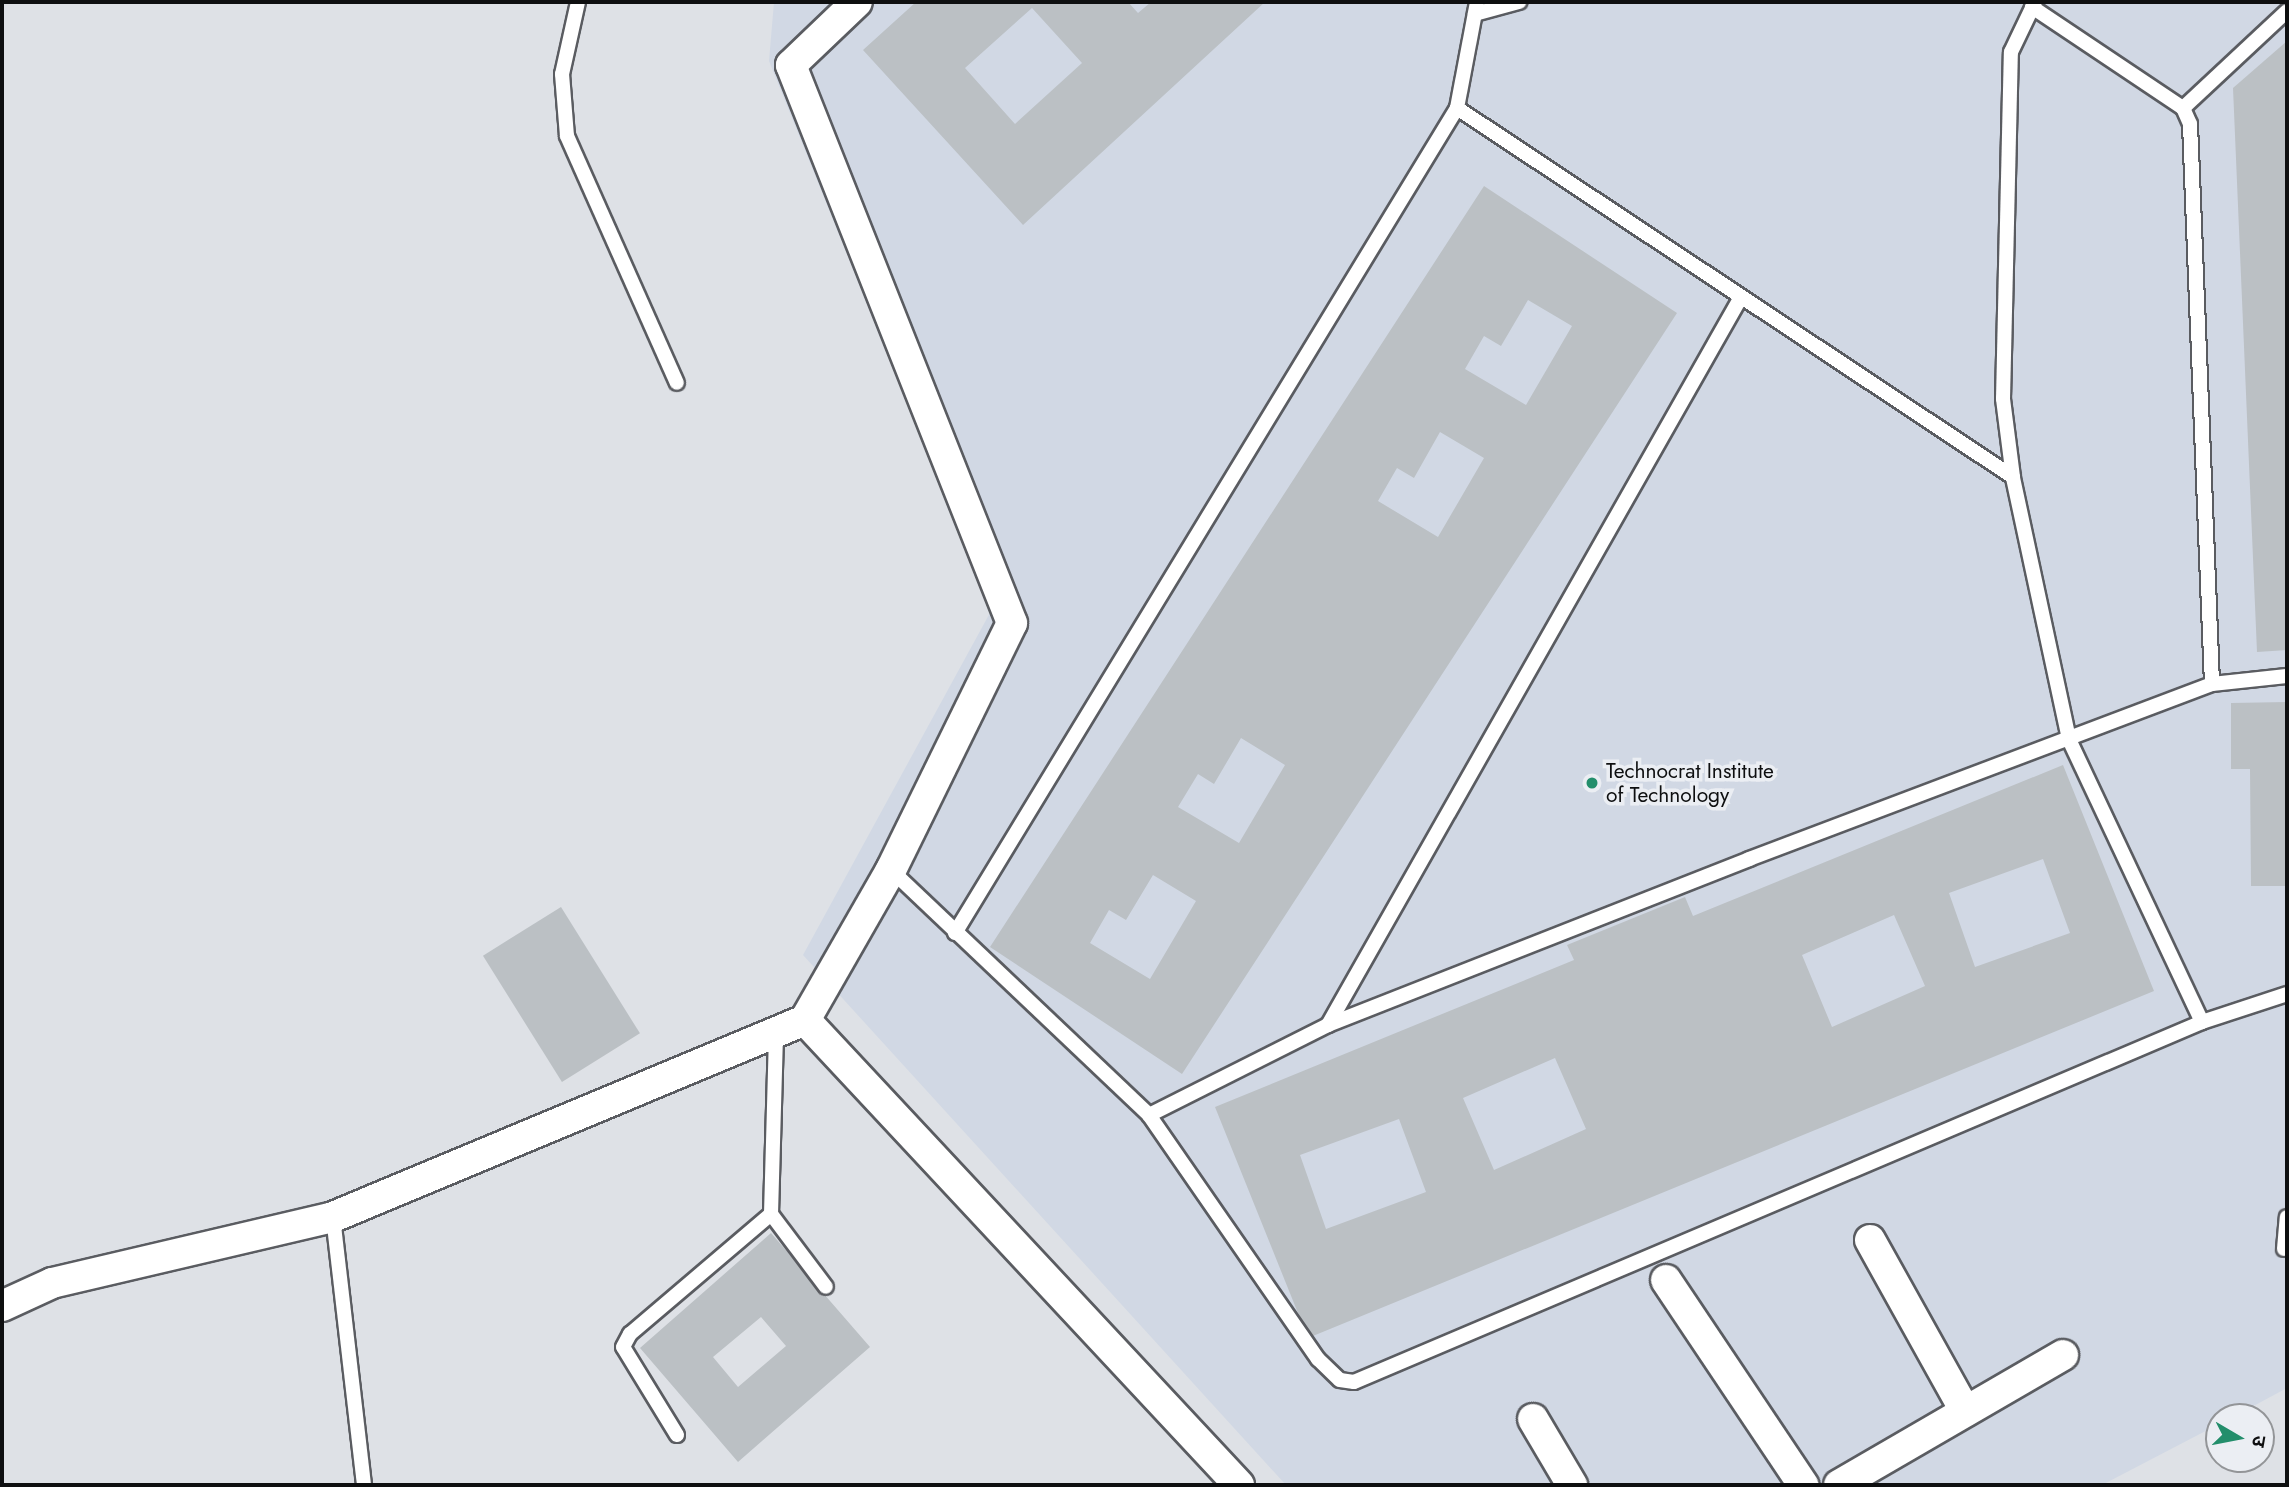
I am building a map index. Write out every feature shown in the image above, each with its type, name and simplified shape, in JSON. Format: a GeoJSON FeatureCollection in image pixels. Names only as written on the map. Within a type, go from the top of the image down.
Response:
{"type":"FeatureCollection","features":[{"type":"Feature","properties":{"kind":"street"},"geometry":{"type":"LineString","coordinates":[[2,1306],[52,1283],[333,1217],[805,1020],[891,870],[1012,623],[791,65],[857,2]]}},
{"type":"Feature","properties":{"kind":"street"},"geometry":{"type":"LineString","coordinates":[[805,1020],[1239,1485]]}},
{"type":"Feature","properties":{"kind":"street"},"geometry":{"type":"LineString","coordinates":[[1870,1240],[1965,1411]]}},
{"type":"Feature","properties":{"kind":"street"},"geometry":{"type":"LineString","coordinates":[[1666,1280],[1803,1485]]}},
{"type":"Feature","properties":{"kind":"street"},"geometry":{"type":"LineString","coordinates":[[1839,1485],[2063,1355]]}},
{"type":"Feature","properties":{"kind":"street"},"geometry":{"type":"LineString","coordinates":[[1533,1419],[1572,1485]]}},
{"type":"Feature","properties":{"kind":"lane"},"geometry":{"type":"LineString","coordinates":[[578,2],[562,74],[567,136],[677,383]]}},
{"type":"Feature","properties":{"kind":"lane"},"geometry":{"type":"LineString","coordinates":[[955,933],[1457,108],[1476,8],[1519,2]]}},
{"type":"Feature","properties":{"kind":"lane"},"geometry":{"type":"LineString","coordinates":[[2202,1022],[2069,739],[2013,477],[2003,399],[2011,52],[2033,5],[2183,108],[2194,145],[2212,684]]}},
{"type":"Feature","properties":{"kind":"lane"},"geometry":{"type":"LineString","coordinates":[[2183,108],[2287,11]]}},
{"type":"Feature","properties":{"kind":"lane"},"geometry":{"type":"LineString","coordinates":[[1457,108],[2013,477]]}},
{"type":"Feature","properties":{"kind":"lane"},"geometry":{"type":"LineString","coordinates":[[1328,1025],[1741,297]]}},
{"type":"Feature","properties":{"kind":"lane"},"geometry":{"type":"LineString","coordinates":[[1149,1115],[1328,1025],[2069,739],[2212,684],[2287,676]]}},
{"type":"Feature","properties":{"kind":"lane"},"geometry":{"type":"LineString","coordinates":[[891,870],[1149,1115],[1318,1359],[1340,1381],[1354,1382],[2202,1022],[2287,994]]}},
{"type":"Feature","properties":{"kind":"lane"},"geometry":{"type":"LineString","coordinates":[[776,1033],[772,1214],[826,1287]]}},
{"type":"Feature","properties":{"kind":"lane"},"geometry":{"type":"LineString","coordinates":[[677,1435],[626,1353],[625,1340],[772,1214]]}},
{"type":"Feature","properties":{"kind":"lane"},"geometry":{"type":"LineString","coordinates":[[333,1217],[364,1485]]}},
{"type":"Feature","properties":{"kind":"lane"},"geometry":{"type":"LineString","coordinates":[[2284,1249],[2287,1217]]}},
{"type":"Feature","properties":{"kind":"shaded area","name":"Technocrat Institute of Technology"},"geometry":{"type":"Polygon","coordinates":[[[774,2],[2287,2],[2287,1388],[2259,1403],[2205,1403],[2205,1431],[2102,1485],[1286,1485],[803,955],[991,611],[769,61],[774,2]]]}},
{"type":"Feature","properties":{"kind":"building"},"geometry":{"type":"Polygon","coordinates":[[[916,2],[1128,2],[1138,13],[1151,2],[1265,2],[1023,225],[863,50],[916,2]],[[1032,8],[965,68],[1015,124],[1082,63],[1032,8]]]}},
{"type":"Feature","properties":{"kind":"building"},"geometry":{"type":"Polygon","coordinates":[[[2287,41],[2287,650],[2257,652],[2233,88],[2287,41]]]}},
{"type":"Feature","properties":{"kind":"building"},"geometry":{"type":"Polygon","coordinates":[[[1484,186],[1677,313],[1182,1074],[990,947],[1484,186]],[[1528,300],[1501,346],[1484,336],[1465,369],[1526,405],[1572,326],[1528,300]],[[1440,432],[1414,478],[1397,468],[1378,501],[1438,537],[1484,458],[1440,432]],[[1241,738],[1214,784],[1198,774],[1178,807],[1239,843],[1285,765],[1241,738]],[[1153,875],[1126,920],[1109,910],[1090,943],[1150,979],[1196,901],[1153,875]]]}},
{"type":"Feature","properties":{"kind":"building"},"geometry":{"type":"Polygon","coordinates":[[[2287,702],[2287,886],[2251,886],[2250,769],[2231,769],[2231,703],[2287,702]]]}},
{"type":"Feature","properties":{"kind":"building"},"geometry":{"type":"Polygon","coordinates":[[[2063,765],[2154,991],[1308,1338],[1215,1107],[1574,960],[1567,945],[1685,897],[1693,916],[2063,765]],[[2043,859],[1949,893],[1975,967],[2070,933],[2043,859]],[[1894,915],[1802,955],[1832,1027],[1925,986],[1894,915]],[[1555,1058],[1463,1098],[1494,1170],[1586,1129],[1555,1058]],[[1399,1119],[1300,1155],[1326,1229],[1426,1192],[1399,1119]]]}},
{"type":"Feature","properties":{"kind":"building"},"geometry":{"type":"Polygon","coordinates":[[[561,907],[640,1033],[562,1082],[483,956],[561,907]]]}},
{"type":"Feature","properties":{"kind":"building"},"geometry":{"type":"Polygon","coordinates":[[[771,1233],[870,1347],[738,1462],[640,1348],[771,1233]],[[761,1317],[713,1357],[738,1387],[786,1346],[761,1317]]]}},
{"type":"Feature","properties":{"kind":"place","name":"Technocrat Institute of Technology"},"geometry":{"type":"Point","coordinates":[1592,783]}}]}
